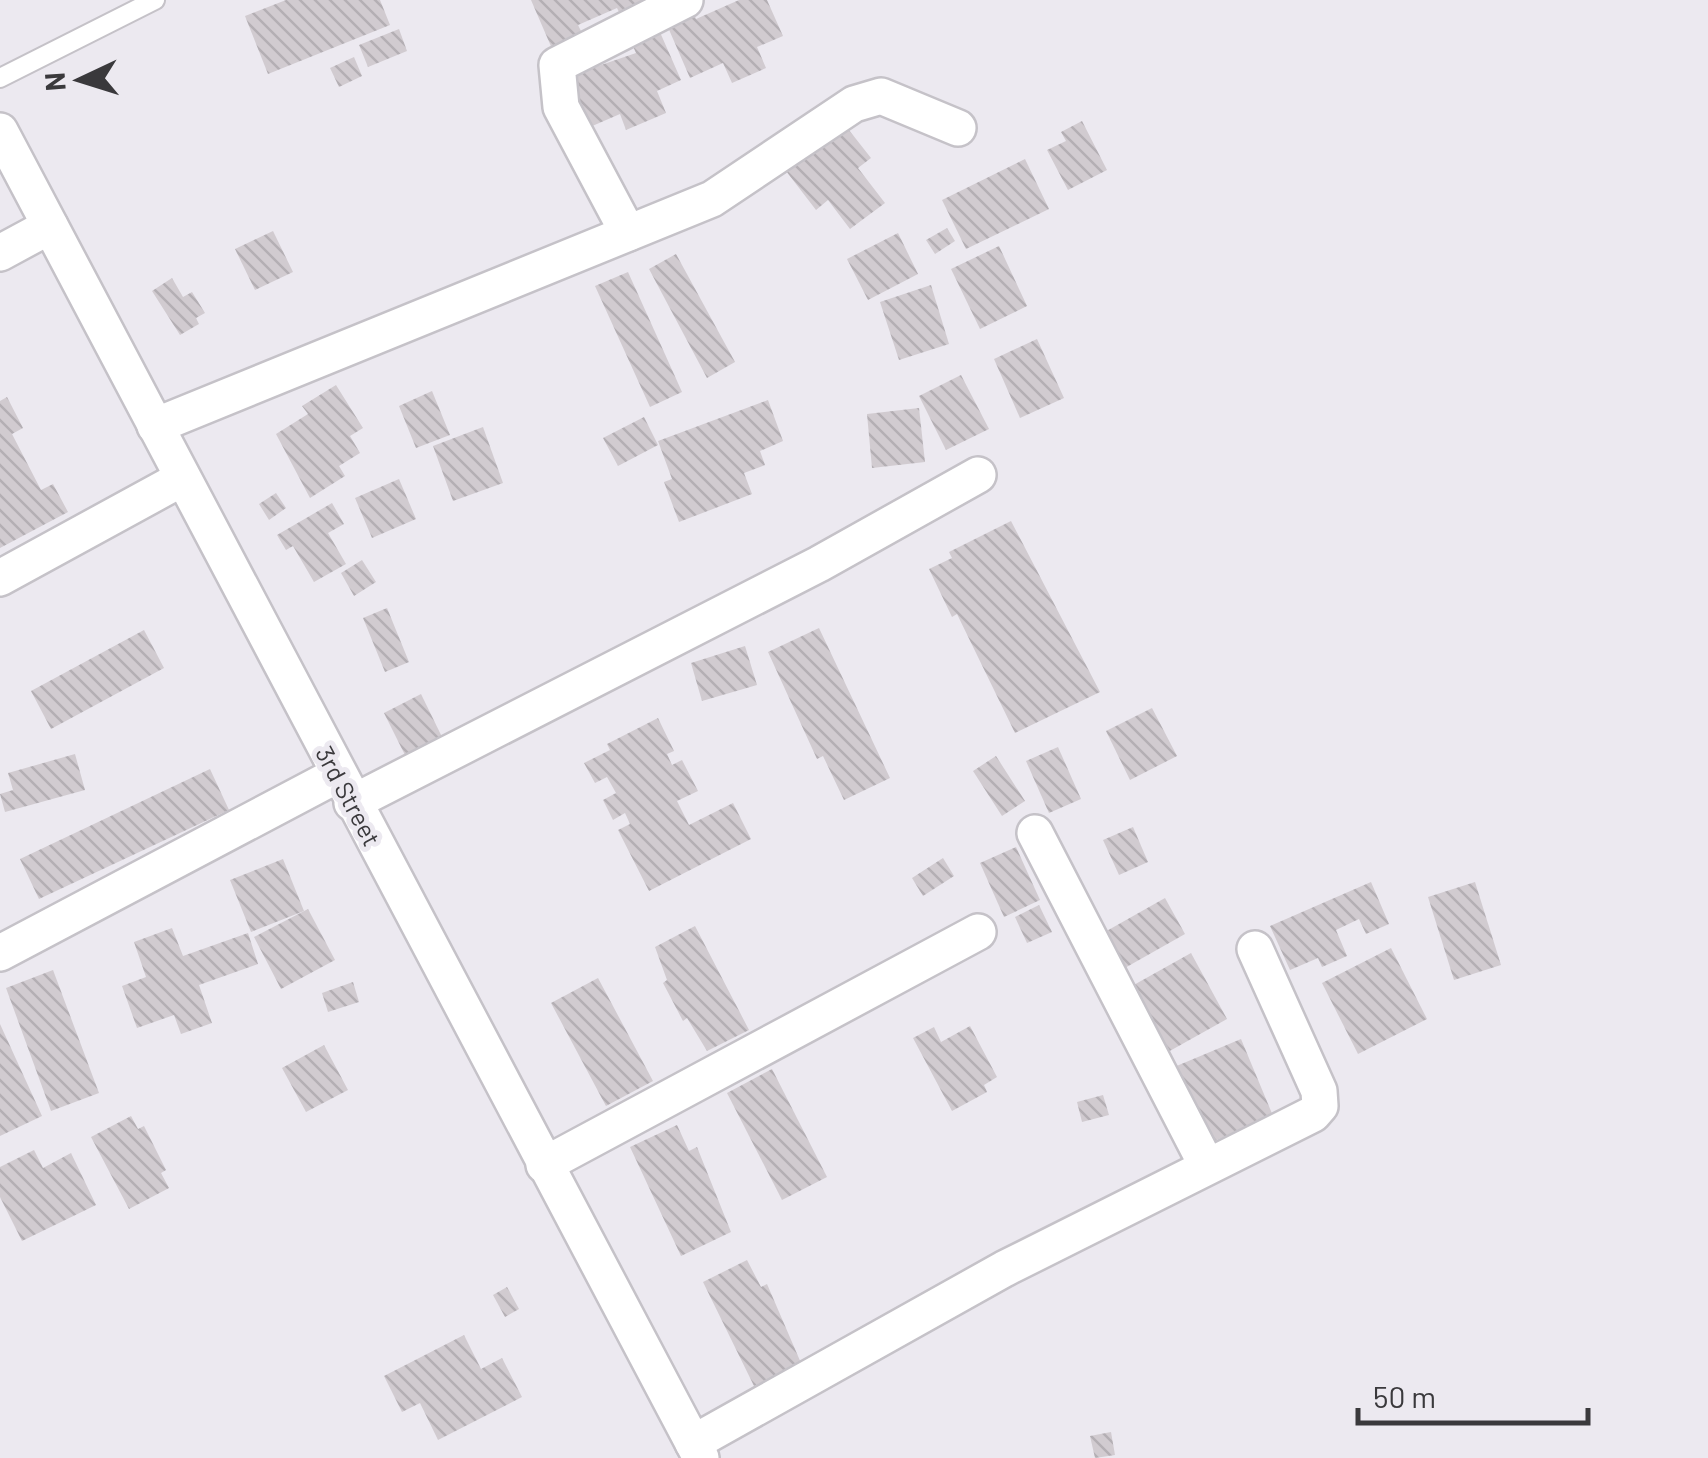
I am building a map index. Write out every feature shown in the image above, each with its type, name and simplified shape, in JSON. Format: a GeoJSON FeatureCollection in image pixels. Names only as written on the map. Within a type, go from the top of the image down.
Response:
{"type":"FeatureCollection","features":[{"type":"Feature","properties":{"kind":"street"},"geometry":{"type":"LineString","coordinates":[[628,233],[561,108],[556,65],[685,0]]}},
{"type":"Feature","properties":{"kind":"street"},"geometry":{"type":"LineString","coordinates":[[155,426],[712,199],[854,104],[882,96],[958,128]]}},
{"type":"Feature","properties":{"kind":"street","name":"3rd Street"},"geometry":{"type":"LineString","coordinates":[[0,131],[697,1450]]}},
{"type":"Feature","properties":{"kind":"street"},"geometry":{"type":"LineString","coordinates":[[0,254],[50,226]]}},
{"type":"Feature","properties":{"kind":"street"},"geometry":{"type":"LineString","coordinates":[[0,953],[819,564],[978,475]]}},
{"type":"Feature","properties":{"kind":"street"},"geometry":{"type":"LineString","coordinates":[[0,578],[181,479]]}},
{"type":"Feature","properties":{"kind":"street"},"geometry":{"type":"LineString","coordinates":[[1035,833],[1207,1166]]}},
{"type":"Feature","properties":{"kind":"street"},"geometry":{"type":"LineString","coordinates":[[544,1165],[978,932]]}},
{"type":"Feature","properties":{"kind":"street"},"geometry":{"type":"LineString","coordinates":[[697,1450],[1004,1269],[1313,1114],[1320,1106],[1318,1092],[1254,949]]}},
{"type":"Feature","properties":{"kind":"lane"},"geometry":{"type":"LineString","coordinates":[[0,78],[155,0]]}},
{"type":"Feature","properties":{"kind":"building"},"geometry":{"type":"Polygon","coordinates":[[[286,0],[380,0],[390,25],[268,74],[245,16],[286,0]]]}},
{"type":"Feature","properties":{"kind":"building"},"geometry":{"type":"Polygon","coordinates":[[[531,0],[644,3],[620,14],[617,8],[578,25],[584,37],[553,51],[531,0]]]}},
{"type":"Feature","properties":{"kind":"building"},"geometry":{"type":"Polygon","coordinates":[[[739,0],[767,0],[783,36],[757,47],[766,68],[732,83],[723,63],[690,78],[667,25],[694,13],[696,19],[739,0]]]}},
{"type":"Feature","properties":{"kind":"building"},"geometry":{"type":"Polygon","coordinates":[[[399,29],[407,51],[368,67],[359,45],[399,29]]]}},
{"type":"Feature","properties":{"kind":"building"},"geometry":{"type":"Polygon","coordinates":[[[659,30],[681,80],[657,91],[666,113],[626,130],[620,114],[590,127],[569,76],[636,53],[631,42],[659,30]]]}},
{"type":"Feature","properties":{"kind":"building"},"geometry":{"type":"Polygon","coordinates":[[[354,57],[362,76],[339,87],[330,68],[354,57]]]}},
{"type":"Feature","properties":{"kind":"building"},"geometry":{"type":"Polygon","coordinates":[[[1082,121],[1107,170],[1068,190],[1047,150],[1066,141],[1061,132],[1082,121]]]}},
{"type":"Feature","properties":{"kind":"building"},"geometry":{"type":"Polygon","coordinates":[[[845,125],[871,158],[858,168],[885,203],[850,229],[828,200],[816,210],[786,171],[845,125]]]}},
{"type":"Feature","properties":{"kind":"building"},"geometry":{"type":"Polygon","coordinates":[[[1025,159],[1049,209],[966,249],[942,200],[1025,159]]]}},
{"type":"Feature","properties":{"kind":"building"},"geometry":{"type":"Polygon","coordinates":[[[947,228],[955,241],[935,254],[926,240],[947,228]]]}},
{"type":"Feature","properties":{"kind":"building"},"geometry":{"type":"Polygon","coordinates":[[[273,231],[293,272],[255,290],[235,249],[273,231]]]}},
{"type":"Feature","properties":{"kind":"building"},"geometry":{"type":"Polygon","coordinates":[[[898,233],[918,274],[868,300],[847,259],[898,233]]]}},
{"type":"Feature","properties":{"kind":"building"},"geometry":{"type":"Polygon","coordinates":[[[999,246],[1027,306],[980,329],[951,269],[999,246]]]}},
{"type":"Feature","properties":{"kind":"building"},"geometry":{"type":"Polygon","coordinates":[[[676,254],[735,362],[707,378],[649,269],[676,254]]]}},
{"type":"Feature","properties":{"kind":"building"},"geometry":{"type":"Polygon","coordinates":[[[628,272],[682,392],[650,407],[595,286],[628,272]]]}},
{"type":"Feature","properties":{"kind":"building"},"geometry":{"type":"Polygon","coordinates":[[[172,278],[183,297],[192,292],[205,313],[196,318],[199,324],[180,335],[152,291],[172,278]]]}},
{"type":"Feature","properties":{"kind":"building"},"geometry":{"type":"Polygon","coordinates":[[[931,285],[949,344],[899,360],[880,302],[931,285]]]}},
{"type":"Feature","properties":{"kind":"building"},"geometry":{"type":"Polygon","coordinates":[[[1037,339],[1064,398],[1020,418],[994,359],[1037,339]]]}},
{"type":"Feature","properties":{"kind":"building"},"geometry":{"type":"Polygon","coordinates":[[[961,375],[989,429],[946,450],[919,396],[961,375]]]}},
{"type":"Feature","properties":{"kind":"building"},"geometry":{"type":"Polygon","coordinates":[[[336,385],[363,428],[350,436],[360,453],[339,466],[345,476],[310,498],[276,434],[308,414],[302,406],[336,385]]]}},
{"type":"Feature","properties":{"kind":"building"},"geometry":{"type":"Polygon","coordinates":[[[432,391],[450,435],[416,448],[399,406],[432,391]]]}},
{"type":"Feature","properties":{"kind":"building"},"geometry":{"type":"Polygon","coordinates":[[[7,397],[23,428],[12,434],[41,490],[53,484],[68,512],[0,548],[0,401],[7,397]]]}},
{"type":"Feature","properties":{"kind":"building"},"geometry":{"type":"Polygon","coordinates":[[[768,400],[783,441],[760,451],[765,465],[744,473],[752,494],[679,522],[664,482],[672,479],[658,441],[768,400]]]}},
{"type":"Feature","properties":{"kind":"building"},"geometry":{"type":"Polygon","coordinates":[[[919,408],[925,462],[872,468],[867,414],[919,408]]]}},
{"type":"Feature","properties":{"kind":"building"},"geometry":{"type":"Polygon","coordinates":[[[644,417],[658,445],[618,466],[603,438],[644,417]]]}},
{"type":"Feature","properties":{"kind":"building"},"geometry":{"type":"Polygon","coordinates":[[[483,427],[503,483],[453,501],[433,446],[483,427]]]}},
{"type":"Feature","properties":{"kind":"building"},"geometry":{"type":"Polygon","coordinates":[[[399,479],[416,519],[372,538],[355,498],[399,479]]]}},
{"type":"Feature","properties":{"kind":"building"},"geometry":{"type":"Polygon","coordinates":[[[276,493],[286,508],[269,520],[259,504],[276,493]]]}},
{"type":"Feature","properties":{"kind":"building"},"geometry":{"type":"Polygon","coordinates":[[[332,503],[344,524],[328,533],[346,564],[314,582],[293,546],[286,550],[277,535],[332,503]]]}},
{"type":"Feature","properties":{"kind":"building"},"geometry":{"type":"Polygon","coordinates":[[[1011,521],[1100,692],[1015,733],[957,614],[952,617],[929,569],[952,558],[949,552],[1011,521]]]}},
{"type":"Feature","properties":{"kind":"building"},"geometry":{"type":"Polygon","coordinates":[[[362,560],[376,582],[354,596],[341,573],[362,560]]]}},
{"type":"Feature","properties":{"kind":"building"},"geometry":{"type":"Polygon","coordinates":[[[387,608],[409,662],[385,672],[363,618],[387,608]]]}},
{"type":"Feature","properties":{"kind":"building"},"geometry":{"type":"Polygon","coordinates":[[[819,628],[890,778],[844,800],[823,756],[817,759],[768,652],[819,628]]]}},
{"type":"Feature","properties":{"kind":"building"},"geometry":{"type":"Polygon","coordinates":[[[144,630],[164,668],[51,729],[31,691],[144,630]]]}},
{"type":"Feature","properties":{"kind":"building"},"geometry":{"type":"Polygon","coordinates":[[[745,646],[757,685],[702,701],[691,663],[745,646]]]}},
{"type":"Feature","properties":{"kind":"building"},"geometry":{"type":"Polygon","coordinates":[[[421,694],[443,739],[406,757],[384,713],[421,694]]]}},
{"type":"Feature","properties":{"kind":"building"},"geometry":{"type":"Polygon","coordinates":[[[1152,708],[1177,756],[1130,780],[1106,731],[1152,708]]]}},
{"type":"Feature","properties":{"kind":"building"},"geometry":{"type":"Polygon","coordinates":[[[658,718],[674,751],[667,754],[672,765],[682,760],[698,791],[677,801],[689,825],[733,803],[751,839],[649,891],[618,830],[630,824],[625,813],[613,820],[603,800],[616,793],[607,777],[595,783],[584,763],[610,750],[607,744],[658,718]]]}},
{"type":"Feature","properties":{"kind":"building"},"geometry":{"type":"Polygon","coordinates":[[[1058,747],[1081,799],[1049,813],[1026,761],[1058,747]]]}},
{"type":"Feature","properties":{"kind":"building"},"geometry":{"type":"Polygon","coordinates":[[[75,754],[85,790],[5,812],[0,794],[13,790],[8,773],[75,754]]]}},
{"type":"Feature","properties":{"kind":"building"},"geometry":{"type":"Polygon","coordinates":[[[996,756],[1025,801],[1002,816],[973,771],[996,756]]]}},
{"type":"Feature","properties":{"kind":"building"},"geometry":{"type":"Polygon","coordinates":[[[210,769],[229,810],[39,899],[20,859],[210,769]]]}},
{"type":"Feature","properties":{"kind":"building"},"geometry":{"type":"Polygon","coordinates":[[[1133,827],[1148,862],[1119,875],[1103,840],[1133,827]]]}},
{"type":"Feature","properties":{"kind":"building"},"geometry":{"type":"Polygon","coordinates":[[[1016,847],[1040,900],[1004,917],[980,863],[1016,847]]]}},
{"type":"Feature","properties":{"kind":"building"},"geometry":{"type":"Polygon","coordinates":[[[943,858],[954,876],[923,896],[912,878],[943,858]]]}},
{"type":"Feature","properties":{"kind":"building"},"geometry":{"type":"Polygon","coordinates":[[[283,859],[304,911],[251,932],[230,880],[283,859]]]}},
{"type":"Feature","properties":{"kind":"building"},"geometry":{"type":"Polygon","coordinates":[[[1371,882],[1389,924],[1366,934],[1359,919],[1336,930],[1347,956],[1322,967],[1318,958],[1290,970],[1270,926],[1371,882]]]}},
{"type":"Feature","properties":{"kind":"building"},"geometry":{"type":"Polygon","coordinates":[[[1475,882],[1501,965],[1454,980],[1428,897],[1475,882]]]}},
{"type":"Feature","properties":{"kind":"building"},"geometry":{"type":"Polygon","coordinates":[[[1165,898],[1185,934],[1116,973],[1096,937],[1165,898]]]}},
{"type":"Feature","properties":{"kind":"building"},"geometry":{"type":"Polygon","coordinates":[[[1039,905],[1052,932],[1027,943],[1015,917],[1039,905]]]}},
{"type":"Feature","properties":{"kind":"building"},"geometry":{"type":"Polygon","coordinates":[[[308,909],[335,960],[281,989],[254,937],[308,909]]]}},
{"type":"Feature","properties":{"kind":"building"},"geometry":{"type":"Polygon","coordinates":[[[695,926],[749,1030],[707,1051],[687,1018],[683,1021],[663,983],[667,980],[655,947],[695,926]]]}},
{"type":"Feature","properties":{"kind":"building"},"geometry":{"type":"Polygon","coordinates":[[[172,928],[183,956],[248,933],[258,964],[199,985],[212,1023],[181,1034],[174,1015],[137,1028],[122,986],[146,977],[134,942],[172,928]]]}},
{"type":"Feature","properties":{"kind":"building"},"geometry":{"type":"Polygon","coordinates":[[[1391,948],[1427,1019],[1358,1054],[1322,983],[1391,948]]]}},
{"type":"Feature","properties":{"kind":"building"},"geometry":{"type":"Polygon","coordinates":[[[1191,953],[1227,1019],[1159,1057],[1123,991],[1191,953]]]}},
{"type":"Feature","properties":{"kind":"building"},"geometry":{"type":"Polygon","coordinates":[[[53,970],[99,1093],[51,1111],[6,988],[53,970]]]}},
{"type":"Feature","properties":{"kind":"building"},"geometry":{"type":"Polygon","coordinates":[[[598,978],[653,1081],[606,1106],[551,1003],[598,978]]]}},
{"type":"Feature","properties":{"kind":"building"},"geometry":{"type":"Polygon","coordinates":[[[353,982],[359,1002],[328,1012],[322,993],[353,982]]]}},
{"type":"Feature","properties":{"kind":"building"},"geometry":{"type":"Polygon","coordinates":[[[0,1024],[42,1116],[0,1136],[0,1024]]]}},
{"type":"Feature","properties":{"kind":"building"},"geometry":{"type":"Polygon","coordinates":[[[970,1026],[997,1077],[984,1085],[987,1092],[952,1111],[913,1038],[934,1027],[941,1042],[970,1026]]]}},
{"type":"Feature","properties":{"kind":"building"},"geometry":{"type":"Polygon","coordinates":[[[1241,1039],[1273,1116],[1200,1147],[1167,1070],[1241,1039]]]}},
{"type":"Feature","properties":{"kind":"building"},"geometry":{"type":"Polygon","coordinates":[[[324,1045],[348,1090],[306,1112],[282,1068],[324,1045]]]}},
{"type":"Feature","properties":{"kind":"building"},"geometry":{"type":"Polygon","coordinates":[[[772,1069],[827,1177],[782,1200],[727,1093],[772,1069]]]}},
{"type":"Feature","properties":{"kind":"building"},"geometry":{"type":"Polygon","coordinates":[[[1103,1095],[1109,1115],[1082,1122],[1077,1102],[1103,1095]]]}},
{"type":"Feature","properties":{"kind":"building"},"geometry":{"type":"Polygon","coordinates":[[[131,1116],[138,1129],[144,1126],[166,1170],[161,1173],[169,1188],[129,1209],[91,1137],[131,1116]]]}},
{"type":"Feature","properties":{"kind":"building"},"geometry":{"type":"Polygon","coordinates":[[[677,1125],[689,1151],[697,1147],[731,1232],[681,1256],[630,1147],[677,1125]]]}},
{"type":"Feature","properties":{"kind":"building"},"geometry":{"type":"Polygon","coordinates":[[[34,1150],[43,1168],[71,1153],[96,1205],[22,1241],[0,1197],[0,1167],[34,1150]]]}},
{"type":"Feature","properties":{"kind":"building"},"geometry":{"type":"Polygon","coordinates":[[[747,1260],[761,1287],[767,1284],[801,1363],[754,1386],[703,1282],[747,1260]]]}},
{"type":"Feature","properties":{"kind":"building"},"geometry":{"type":"Polygon","coordinates":[[[507,1287],[519,1309],[505,1317],[493,1295],[507,1287]]]}},
{"type":"Feature","properties":{"kind":"building"},"geometry":{"type":"Polygon","coordinates":[[[464,1335],[481,1369],[502,1358],[522,1397],[438,1440],[420,1403],[402,1412],[384,1376],[464,1335]]]}},
{"type":"Feature","properties":{"kind":"building"},"geometry":{"type":"Polygon","coordinates":[[[1111,1432],[1115,1455],[1095,1458],[1090,1436],[1111,1432]]]}}]}
